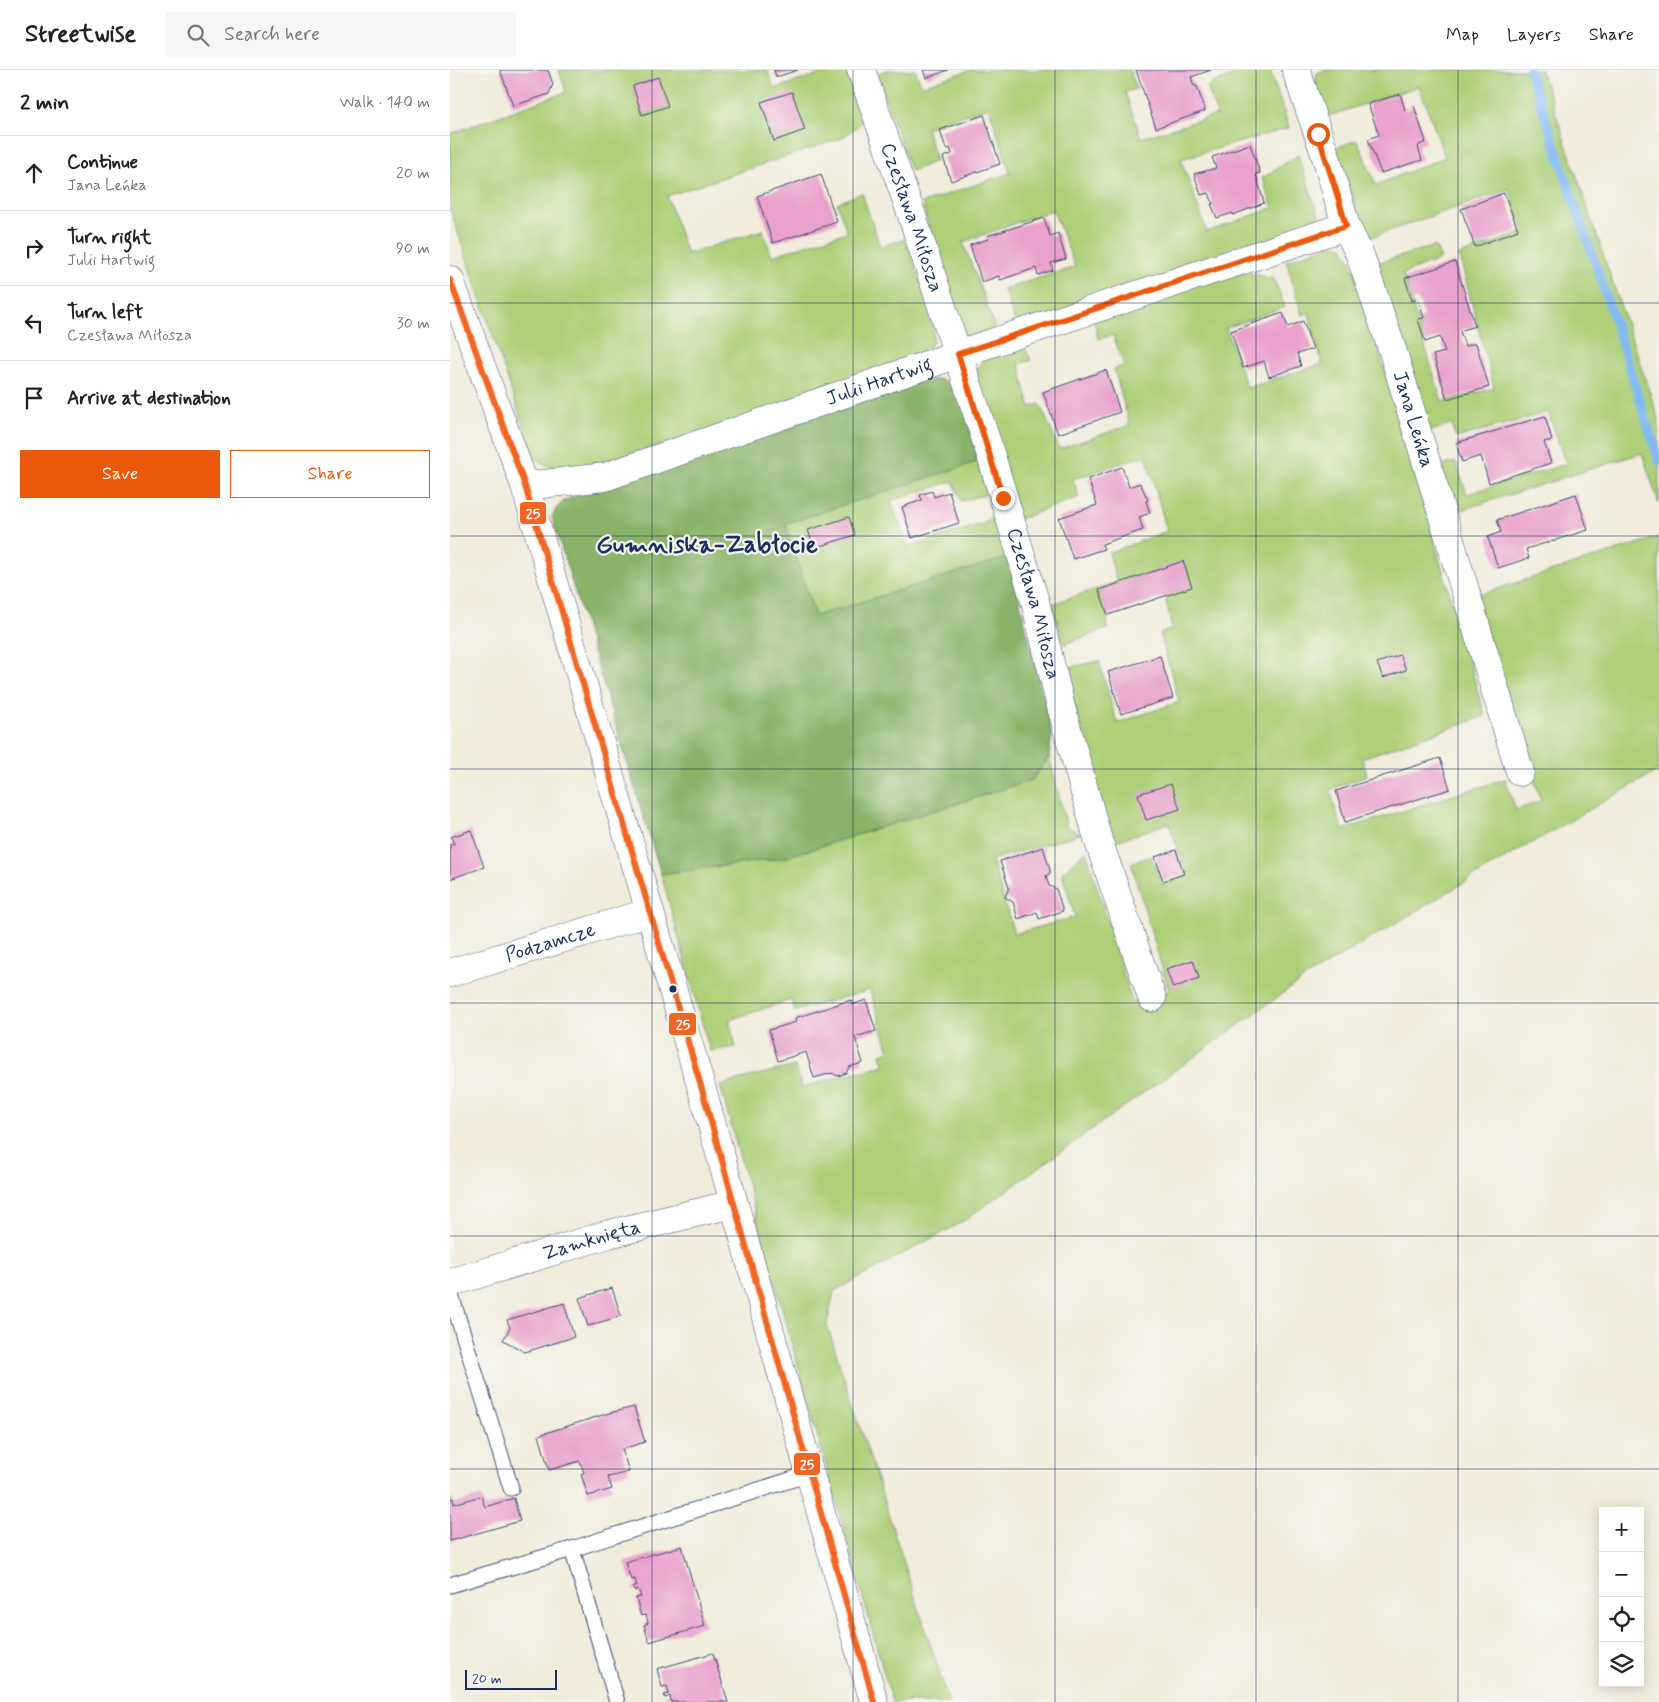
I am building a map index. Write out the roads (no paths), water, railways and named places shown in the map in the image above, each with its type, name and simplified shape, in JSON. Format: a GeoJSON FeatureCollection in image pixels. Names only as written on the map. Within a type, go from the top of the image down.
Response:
{"type":"FeatureCollection","features":[{"type":"Feature","properties":{"kind":"street","name":"Czesława Miłosza"},"geometry":{"type":"LineString","coordinates":[[861,70],[912,216],[988,446],[1035,601],[1061,707],[1098,839],[1152,998]]}},
{"type":"Feature","properties":{"kind":"street","name":"Jana Leńka"},"geometry":{"type":"LineString","coordinates":[[1296,70],[1327,160],[1346,226],[1360,255],[1394,355],[1520,772]]}},
{"type":"Feature","properties":{"kind":"street","name":"Julii Hartwig"},"geometry":{"type":"LineString","coordinates":[[524,486],[605,477],[958,354],[1346,226]]}},
{"type":"Feature","properties":{"kind":"street"},"geometry":{"type":"LineString","coordinates":[[450,280],[524,486],[703,1093],[874,1702]]}},
{"type":"Feature","properties":{"kind":"street","name":"Podzamcze"},"geometry":{"type":"LineString","coordinates":[[450,973],[650,912]]}},
{"type":"Feature","properties":{"kind":"street","name":"Zamknięta"},"geometry":{"type":"LineString","coordinates":[[450,1283],[609,1234],[733,1204]]}},
{"type":"Feature","properties":{"kind":"lane"},"geometry":{"type":"LineString","coordinates":[[450,1292],[511,1488]]}},
{"type":"Feature","properties":{"kind":"lane"},"geometry":{"type":"LineString","coordinates":[[450,1585],[572,1549],[810,1474]]}},
{"type":"Feature","properties":{"kind":"lane"},"geometry":{"type":"LineString","coordinates":[[572,1549],[617,1702]]}},
{"type":"Feature","properties":{"kind":"waterway"},"geometry":{"type":"LineString","coordinates":[[1529,70],[1608,301],[1659,461]]}},
{"type":"Feature","properties":{"kind":"district","name":"Gumniska-Zabłocie"},"geometry":{"type":"Point","coordinates":[707,545]}}]}
